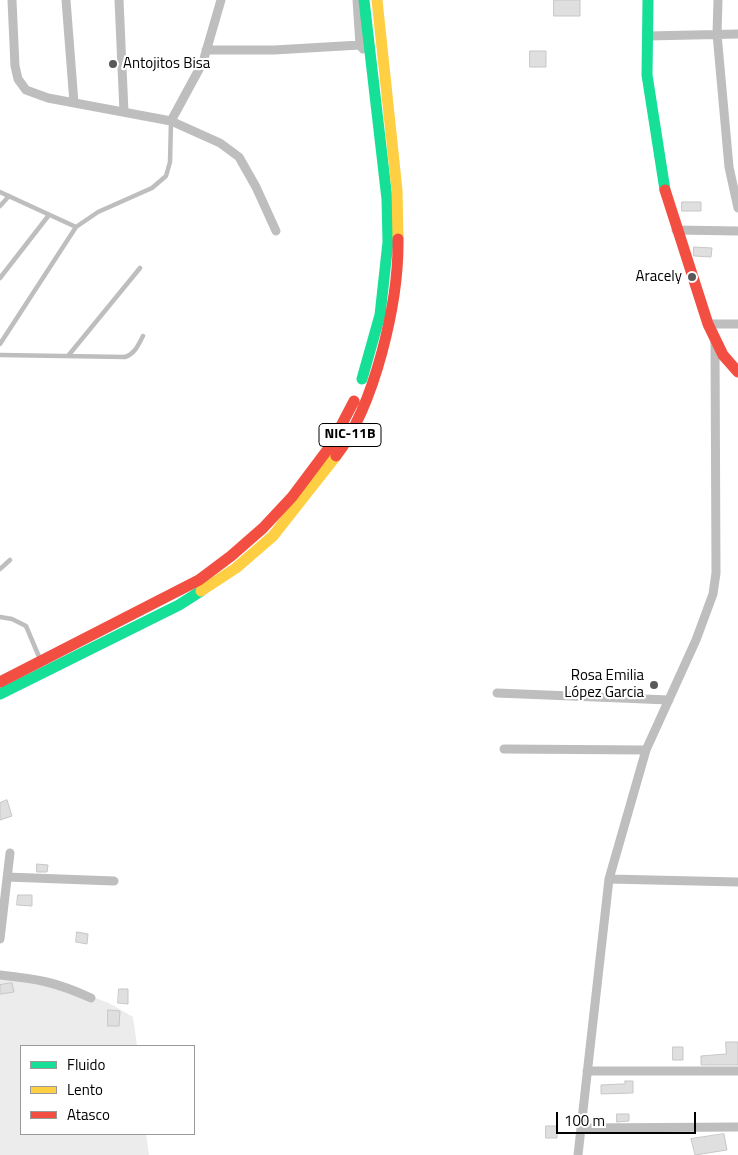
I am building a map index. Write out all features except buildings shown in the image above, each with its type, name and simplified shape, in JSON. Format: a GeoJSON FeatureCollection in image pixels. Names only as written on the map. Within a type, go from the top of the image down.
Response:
{"type":"FeatureCollection","features":[{"type":"Feature","properties":{"kind":"main road","name":"NIC-11B"},"geometry":{"type":"LineString","coordinates":[[0,682],[199,580],[231,556],[263,528],[292,496],[339,431],[359,388],[372,345],[380,315],[386,264],[387,206],[364,0]]}},
{"type":"Feature","properties":{"kind":"main road","name":"NIC-11B"},"geometry":{"type":"LineString","coordinates":[[0,694],[178,605],[236,568],[273,536],[291,516],[344,446],[365,402],[381,354],[392,302],[398,254],[397,190],[377,0]]}},
{"type":"Feature","properties":{"kind":"main road"},"geometry":{"type":"LineString","coordinates":[[648,0],[647,75],[667,201],[708,324],[723,355],[738,372]]}},
{"type":"Feature","properties":{"kind":"street"},"geometry":{"type":"LineString","coordinates":[[12,0],[15,66],[18,78],[26,90],[48,98],[171,121],[220,143],[239,157],[256,187],[276,231]]}},
{"type":"Feature","properties":{"kind":"street"},"geometry":{"type":"LineString","coordinates":[[66,0],[74,103]]}},
{"type":"Feature","properties":{"kind":"street"},"geometry":{"type":"LineString","coordinates":[[119,0],[124,112]]}},
{"type":"Feature","properties":{"kind":"street"},"geometry":{"type":"LineString","coordinates":[[171,121],[203,62],[221,0]]}},
{"type":"Feature","properties":{"kind":"street"},"geometry":{"type":"LineString","coordinates":[[357,0],[360,45],[372,61]]}},
{"type":"Feature","properties":{"kind":"street"},"geometry":{"type":"LineString","coordinates":[[718,0],[717,34],[728,167],[738,208]]}},
{"type":"Feature","properties":{"kind":"street"},"geometry":{"type":"LineString","coordinates":[[648,36],[738,34]]}},
{"type":"Feature","properties":{"kind":"street"},"geometry":{"type":"LineString","coordinates":[[206,50],[274,50],[360,45]]}},
{"type":"Feature","properties":{"kind":"street"},"geometry":{"type":"LineString","coordinates":[[676,230],[738,231]]}},
{"type":"Feature","properties":{"kind":"street"},"geometry":{"type":"LineString","coordinates":[[708,324],[738,324]]}},
{"type":"Feature","properties":{"kind":"street"},"geometry":{"type":"LineString","coordinates":[[578,1155],[608,879],[646,750],[700,631],[713,594],[716,573],[715,340]]}},
{"type":"Feature","properties":{"kind":"street"},"geometry":{"type":"LineString","coordinates":[[496,694],[669,700]]}},
{"type":"Feature","properties":{"kind":"street"},"geometry":{"type":"LineString","coordinates":[[504,749],[646,750]]}},
{"type":"Feature","properties":{"kind":"street"},"geometry":{"type":"LineString","coordinates":[[0,939],[10,853]]}},
{"type":"Feature","properties":{"kind":"street"},"geometry":{"type":"LineString","coordinates":[[7,877],[114,881]]}},
{"type":"Feature","properties":{"kind":"street"},"geometry":{"type":"LineString","coordinates":[[608,879],[738,882]]}},
{"type":"Feature","properties":{"kind":"street"},"geometry":{"type":"LineString","coordinates":[[0,975],[42,979],[91,998]]}},
{"type":"Feature","properties":{"kind":"street"},"geometry":{"type":"LineString","coordinates":[[587,1071],[738,1071]]}},
{"type":"Feature","properties":{"kind":"street"},"geometry":{"type":"LineString","coordinates":[[582,1128],[738,1127]]}},
{"type":"Feature","properties":{"kind":"lane"},"geometry":{"type":"LineString","coordinates":[[0,344],[76,227],[98,212],[152,188],[166,176],[170,162],[171,121]]}},
{"type":"Feature","properties":{"kind":"lane"},"geometry":{"type":"LineString","coordinates":[[0,192],[76,227]]}},
{"type":"Feature","properties":{"kind":"lane"},"geometry":{"type":"LineString","coordinates":[[0,206],[9,196]]}},
{"type":"Feature","properties":{"kind":"lane"},"geometry":{"type":"LineString","coordinates":[[0,278],[50,215]]}},
{"type":"Feature","properties":{"kind":"lane"},"geometry":{"type":"LineString","coordinates":[[68,356],[140,268]]}},
{"type":"Feature","properties":{"kind":"lane"},"geometry":{"type":"LineString","coordinates":[[0,333],[5,338]]}},
{"type":"Feature","properties":{"kind":"lane"},"geometry":{"type":"LineString","coordinates":[[0,355],[125,357],[131,355],[143,336]]}},
{"type":"Feature","properties":{"kind":"lane"},"geometry":{"type":"LineString","coordinates":[[0,569],[10,560]]}},
{"type":"Feature","properties":{"kind":"lane"},"geometry":{"type":"LineString","coordinates":[[0,617],[12,619],[26,626],[41,660]]}},
{"type":"Feature","properties":{"kind":"shaded area"},"geometry":{"type":"Polygon","coordinates":[[[0,975],[43,979],[109,1003],[133,1017],[137,1045],[20,1045],[20,1135],[146,1135],[149,1155],[0,1155],[0,975]]]}},
{"type":"Feature","properties":{"kind":"traffic: fast"},"geometry":{"type":"LineString","coordinates":[[362,379],[380,315],[388,242],[387,199],[364,0]]}},
{"type":"Feature","properties":{"kind":"traffic: fast"},"geometry":{"type":"LineString","coordinates":[[648,0],[647,75],[665,190]]}},
{"type":"Feature","properties":{"kind":"traffic: fast"},"geometry":{"type":"LineString","coordinates":[[0,694],[179,605],[201,591]]}},
{"type":"Feature","properties":{"kind":"traffic: slow"},"geometry":{"type":"LineString","coordinates":[[377,0],[397,190],[398,239]]}},
{"type":"Feature","properties":{"kind":"traffic: slow"},"geometry":{"type":"LineString","coordinates":[[201,591],[236,568],[273,536],[336,456]]}},
{"type":"Feature","properties":{"kind":"traffic: jam"},"geometry":{"type":"LineString","coordinates":[[665,190],[708,324],[723,355],[738,372]]}},
{"type":"Feature","properties":{"kind":"traffic: jam"},"geometry":{"type":"LineString","coordinates":[[336,456],[350,435],[362,409],[382,352],[394,292],[398,239]]}},
{"type":"Feature","properties":{"kind":"traffic: jam"},"geometry":{"type":"LineString","coordinates":[[0,682],[199,580],[231,556],[263,528],[292,497],[331,445],[354,401]]}},
{"type":"Feature","properties":{"kind":"place","name":"Antojitos Bisa"},"geometry":{"type":"Point","coordinates":[113,64]}},
{"type":"Feature","properties":{"kind":"place","name":"Aracely"},"geometry":{"type":"Point","coordinates":[692,277]}},
{"type":"Feature","properties":{"kind":"place","name":"Rosa Emilia López Garcia"},"geometry":{"type":"Point","coordinates":[654,685]}}]}
